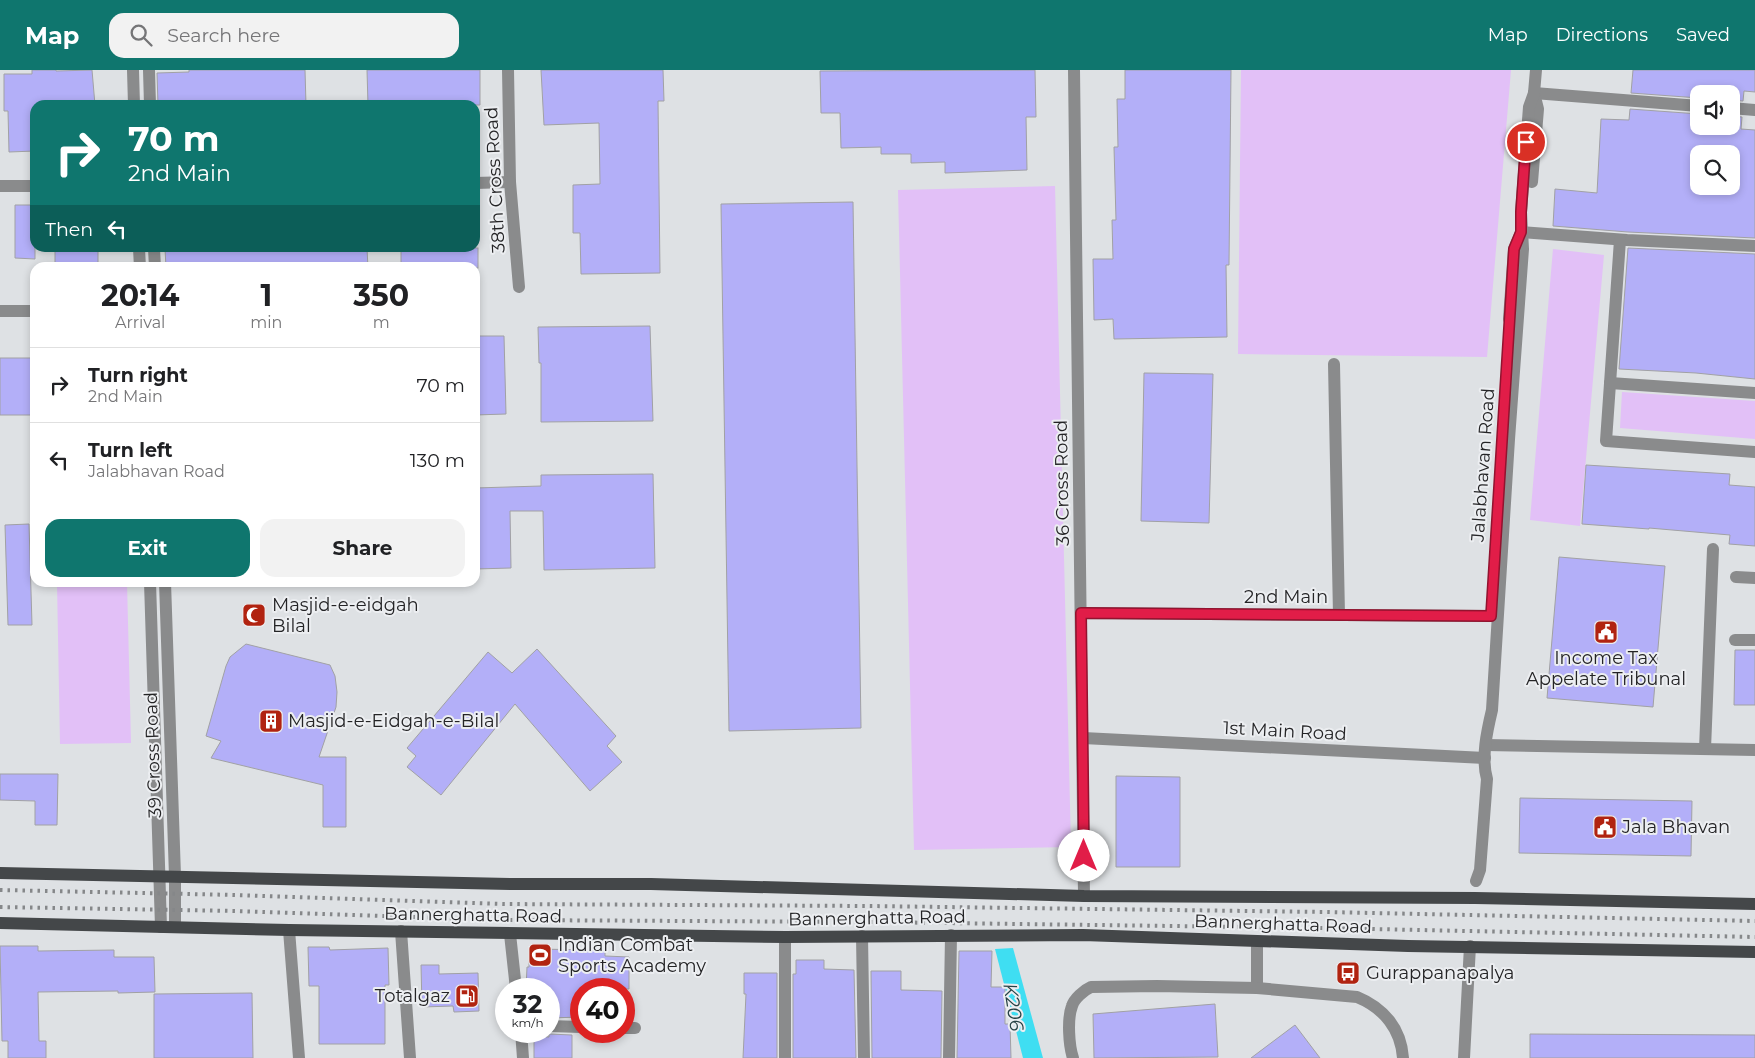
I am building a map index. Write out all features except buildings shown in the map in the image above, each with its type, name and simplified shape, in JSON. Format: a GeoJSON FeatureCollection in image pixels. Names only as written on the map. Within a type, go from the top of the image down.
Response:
{"type":"FeatureCollection","features":[{"type":"Feature","properties":{"kind":"main road","name":"Bannerghatta Road"},"geometry":{"type":"LineString","coordinates":[[0,872],[510,884],[710,885],[1084,896],[1475,898],[1755,904]]}},
{"type":"Feature","properties":{"kind":"main road","name":"Bannerghatta Road"},"geometry":{"type":"LineString","coordinates":[[0,923],[510,934],[784,937],[1084,934],[1257,942],[1755,952]]}},
{"type":"Feature","properties":{"kind":"street"},"geometry":{"type":"LineString","coordinates":[[133,70],[134,100]]}},
{"type":"Feature","properties":{"kind":"street"},"geometry":{"type":"LineString","coordinates":[[149,70],[150,100]]}},
{"type":"Feature","properties":{"kind":"street","name":"38th Cross Road"},"geometry":{"type":"LineString","coordinates":[[508,70],[510,182],[519,287]]}},
{"type":"Feature","properties":{"kind":"street","name":"36 Cross Road"},"geometry":{"type":"LineString","coordinates":[[1074,70],[1084,738],[1084,896]]}},
{"type":"Feature","properties":{"kind":"street","name":"Jalabhavan Road"},"geometry":{"type":"LineString","coordinates":[[1487,732],[1484,711],[1514,249],[1530,210],[1538,109],[1534,93],[1536,70]]}},
{"type":"Feature","properties":{"kind":"street"},"geometry":{"type":"LineString","coordinates":[[1534,93],[1690,105]]}},
{"type":"Feature","properties":{"kind":"street"},"geometry":{"type":"LineString","coordinates":[[1740,109],[1755,110]]}},
{"type":"Feature","properties":{"kind":"street"},"geometry":{"type":"LineString","coordinates":[[480,182],[510,182]]}},
{"type":"Feature","properties":{"kind":"street"},"geometry":{"type":"LineString","coordinates":[[0,186],[30,186]]}},
{"type":"Feature","properties":{"kind":"street"},"geometry":{"type":"LineString","coordinates":[[1521,232],[1620,240],[1755,246]]}},
{"type":"Feature","properties":{"kind":"street","name":"Jalabhavan Road"},"geometry":{"type":"LineString","coordinates":[[1475,898],[1476,881],[1473,869],[1479,778],[1485,765],[1487,732],[1492,710],[1523,249],[1521,232]]}},
{"type":"Feature","properties":{"kind":"street"},"geometry":{"type":"LineString","coordinates":[[1620,240],[1606,441],[1755,452]]}},
{"type":"Feature","properties":{"kind":"street"},"geometry":{"type":"LineString","coordinates":[[0,311],[30,311]]}},
{"type":"Feature","properties":{"kind":"street"},"geometry":{"type":"LineString","coordinates":[[1334,364],[1339,615]]}},
{"type":"Feature","properties":{"kind":"street"},"geometry":{"type":"LineString","coordinates":[[1610,383],[1755,393]]}},
{"type":"Feature","properties":{"kind":"street"},"geometry":{"type":"LineString","coordinates":[[1704,749],[1714,549]]}},
{"type":"Feature","properties":{"kind":"street"},"geometry":{"type":"LineString","coordinates":[[1736,577],[1755,578]]}},
{"type":"Feature","properties":{"kind":"street"},"geometry":{"type":"LineString","coordinates":[[150,587],[161,927]]}},
{"type":"Feature","properties":{"kind":"street","name":"39 Cross Road"},"geometry":{"type":"LineString","coordinates":[[164,587],[176,927]]}},
{"type":"Feature","properties":{"kind":"street","name":"2nd Main"},"geometry":{"type":"LineString","coordinates":[[1081,613],[1491,616]]}},
{"type":"Feature","properties":{"kind":"street"},"geometry":{"type":"LineString","coordinates":[[1735,640],[1755,640]]}},
{"type":"Feature","properties":{"kind":"street","name":"1st Main Road"},"geometry":{"type":"LineString","coordinates":[[1084,738],[1485,765]]}},
{"type":"Feature","properties":{"kind":"street"},"geometry":{"type":"LineString","coordinates":[[1486,745],[1755,750]]}},
{"type":"Feature","properties":{"kind":"street"},"geometry":{"type":"LineString","coordinates":[[289,930],[299,1058]]}},
{"type":"Feature","properties":{"kind":"street"},"geometry":{"type":"LineString","coordinates":[[401,931],[410,1058]]}},
{"type":"Feature","properties":{"kind":"street"},"geometry":{"type":"LineString","coordinates":[[510,934],[515,978]]}},
{"type":"Feature","properties":{"kind":"street"},"geometry":{"type":"LineString","coordinates":[[950,1058],[952,934]]}},
{"type":"Feature","properties":{"kind":"street"},"geometry":{"type":"LineString","coordinates":[[862,936],[864,1058]]}},
{"type":"Feature","properties":{"kind":"street"},"geometry":{"type":"LineString","coordinates":[[784,937],[785,1058]]}},
{"type":"Feature","properties":{"kind":"street"},"geometry":{"type":"LineString","coordinates":[[1257,942],[1257,988]]}},
{"type":"Feature","properties":{"kind":"street"},"geometry":{"type":"LineString","coordinates":[[1464,1058],[1470,946]]}},
{"type":"Feature","properties":{"kind":"street"},"geometry":{"type":"LineString","coordinates":[[1073,1058],[1070,1046],[1070,1014],[1072,1005],[1085,990],[1091,987],[1157,986],[1257,988],[1358,997],[1370,1002],[1385,1015],[1396,1031],[1401,1043],[1403,1058]]}},
{"type":"Feature","properties":{"kind":"street"},"geometry":{"type":"LineString","coordinates":[[522,1043],[523,1058]]}},
{"type":"Feature","properties":{"kind":"shaded area"},"geometry":{"type":"Polygon","coordinates":[[[1241,70],[1511,70],[1487,357],[1238,354],[1241,70]]]}},
{"type":"Feature","properties":{"kind":"shaded area"},"geometry":{"type":"Polygon","coordinates":[[[1055,186],[1071,847],[914,850],[898,190],[1055,186]]]}},
{"type":"Feature","properties":{"kind":"shaded area"},"geometry":{"type":"Polygon","coordinates":[[[1553,249],[1604,255],[1580,526],[1530,520],[1553,249]]]}},
{"type":"Feature","properties":{"kind":"shaded area"},"geometry":{"type":"Polygon","coordinates":[[[1622,392],[1755,401],[1755,439],[1620,428],[1622,392]]]}},
{"type":"Feature","properties":{"kind":"shaded area"},"geometry":{"type":"Polygon","coordinates":[[[57,587],[127,587],[131,743],[60,744],[57,587]]]}},
{"type":"Feature","properties":{"kind":"water","name":"K206"},"geometry":{"type":"Polygon","coordinates":[[[1013,948],[1043,1058],[1023,1058],[995,949],[1013,948]]]}},
{"type":"Feature","properties":{"kind":"railway"},"geometry":{"type":"LineString","coordinates":[[0,890],[236,895],[504,904],[868,906],[1325,912],[1755,921]]}},
{"type":"Feature","properties":{"kind":"railway"},"geometry":{"type":"LineString","coordinates":[[0,907],[236,911],[504,920],[868,922],[1324,928],[1755,937]]}},
{"type":"Feature","properties":{"kind":"place","name":"Masjid-e-eidgah Bilal"},"geometry":{"type":"Point","coordinates":[254,615]}},
{"type":"Feature","properties":{"kind":"place","name":"Income Tax Appelate Tribunal"},"geometry":{"type":"Point","coordinates":[1606,632]}},
{"type":"Feature","properties":{"kind":"place","name":"Masjid-e-Eidgah-e-Bilal"},"geometry":{"type":"Point","coordinates":[271,721]}},
{"type":"Feature","properties":{"kind":"place","name":"Jala Bhavan"},"geometry":{"type":"Point","coordinates":[1605,827]}},
{"type":"Feature","properties":{"kind":"place","name":"Indian Combat Sports Academy"},"geometry":{"type":"Point","coordinates":[540,955]}},
{"type":"Feature","properties":{"kind":"place","name":"Gurappanapalya"},"geometry":{"type":"Point","coordinates":[1348,973]}},
{"type":"Feature","properties":{"kind":"place","name":"Totalgaz"},"geometry":{"type":"Point","coordinates":[467,996]}},
{"type":"Feature","properties":{"kind":"route"},"geometry":{"type":"LineString","coordinates":[[1084,856],[1081,613],[1491,616],[1514,249],[1521,232],[1526,142]]}}]}
